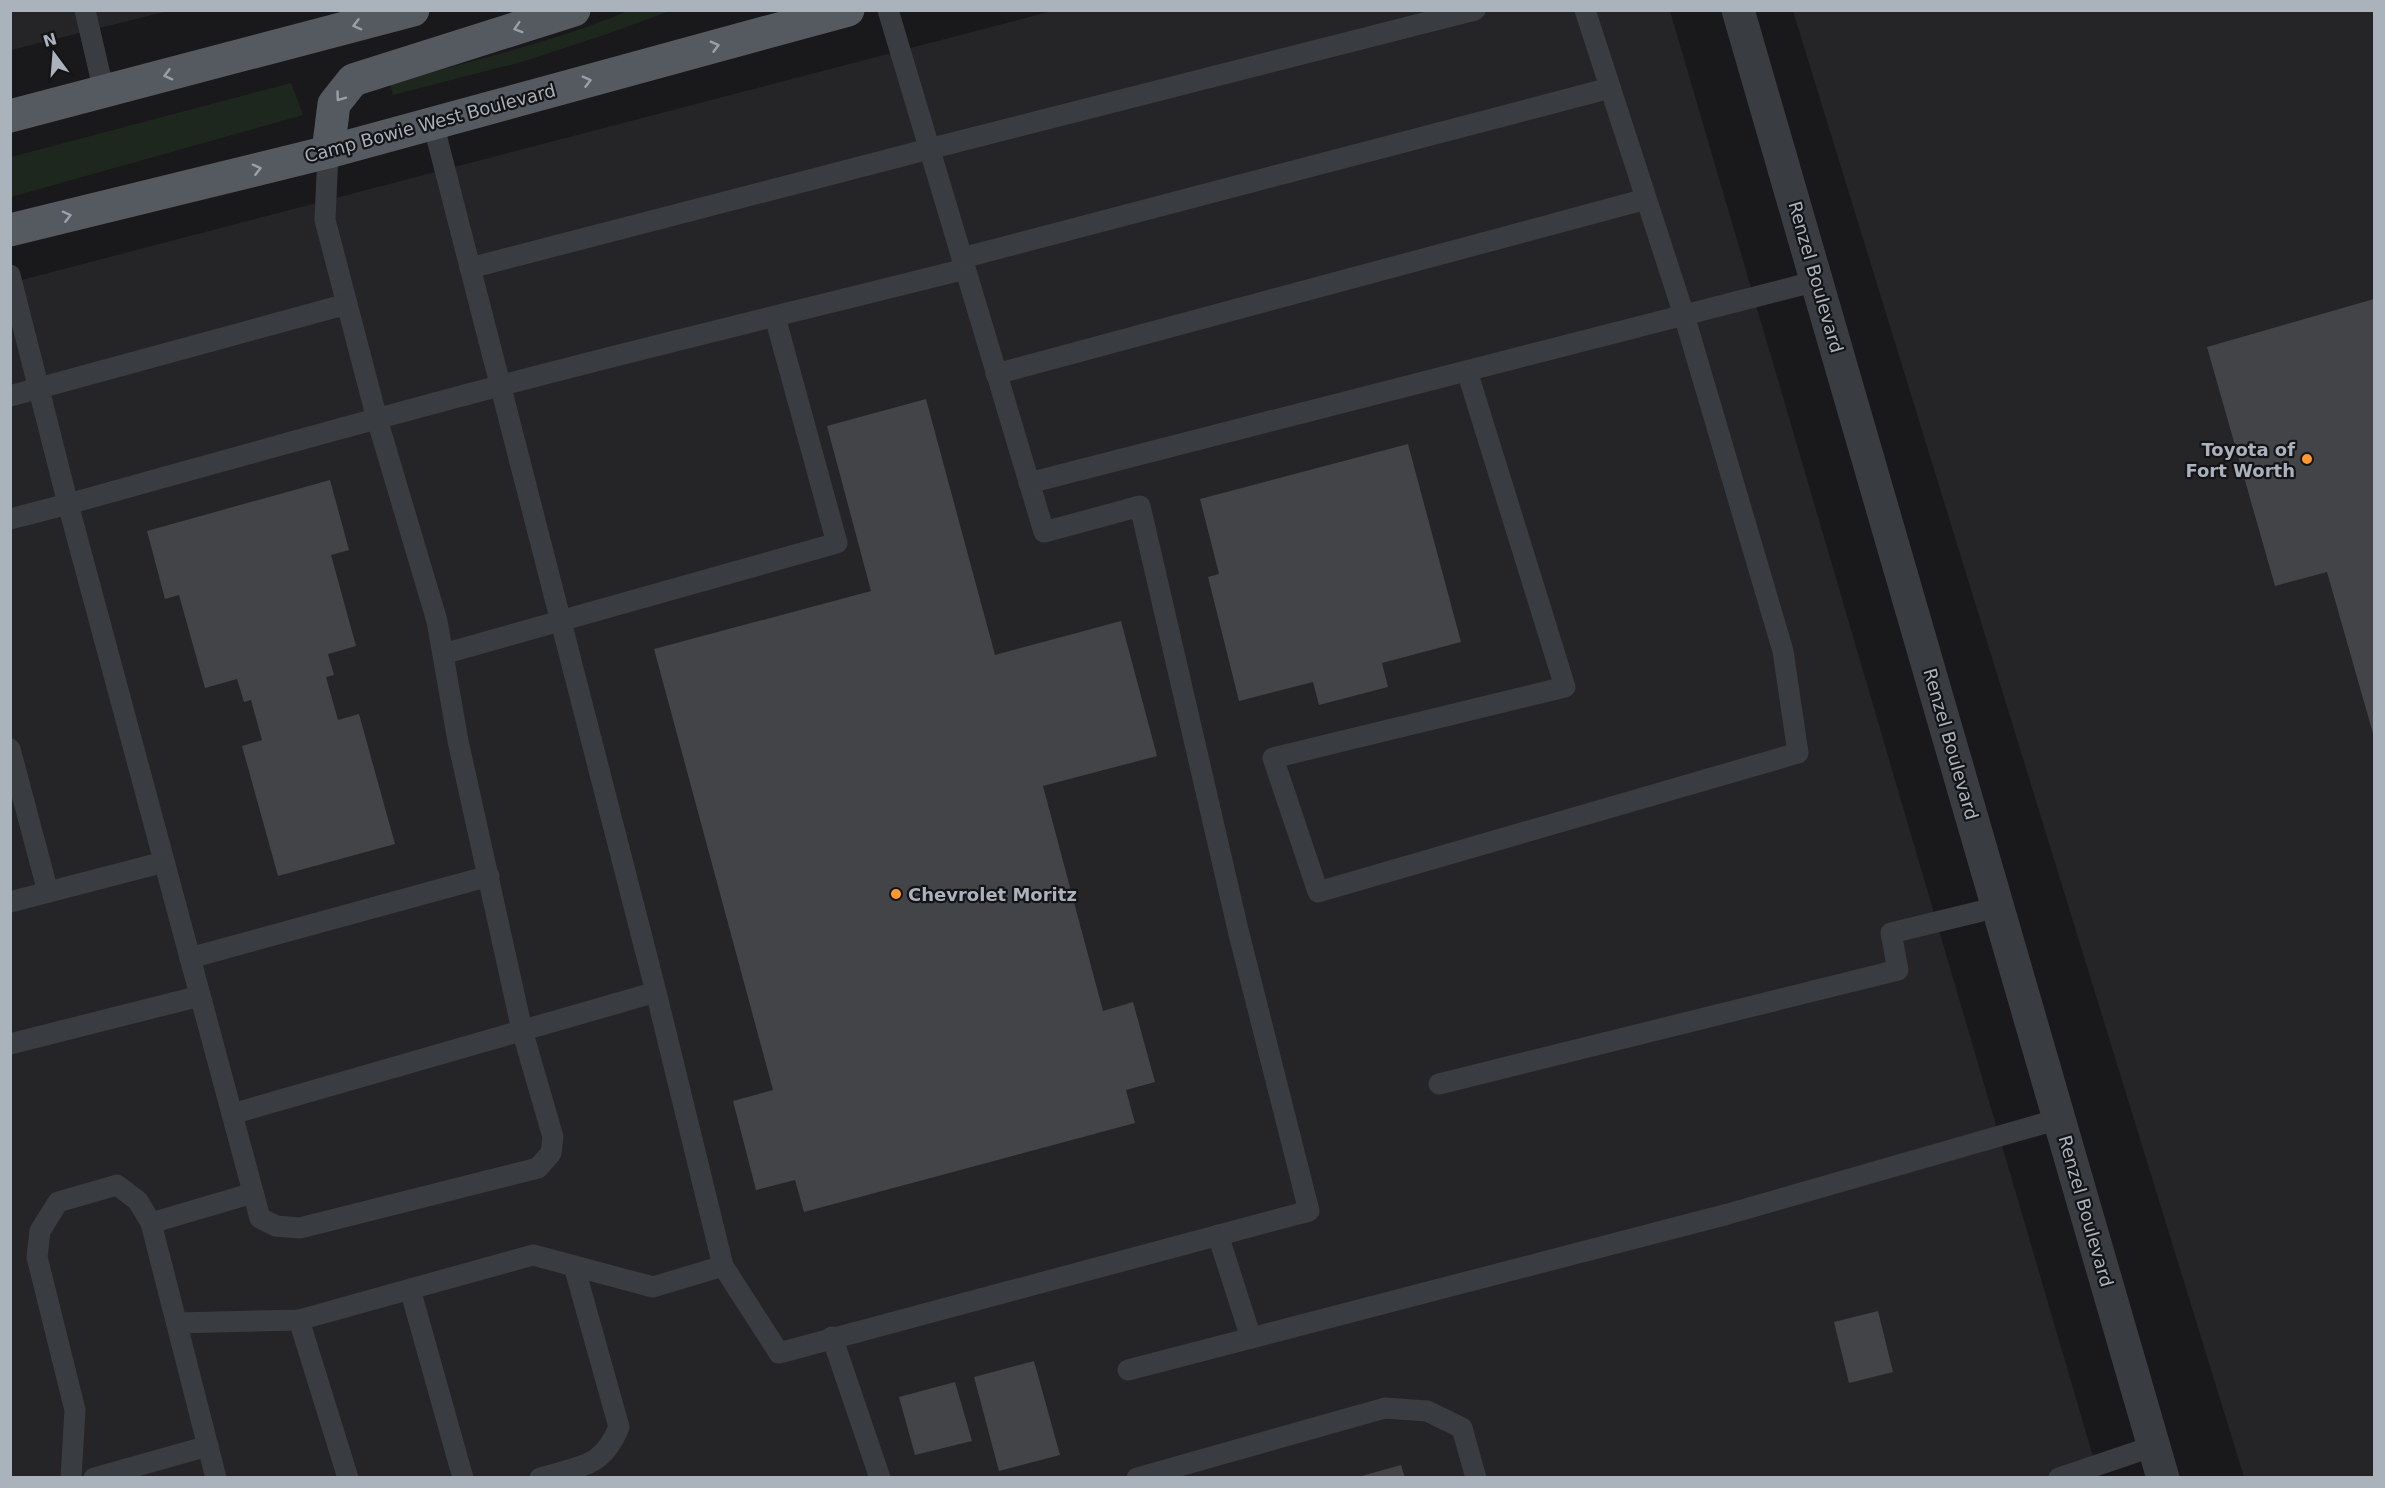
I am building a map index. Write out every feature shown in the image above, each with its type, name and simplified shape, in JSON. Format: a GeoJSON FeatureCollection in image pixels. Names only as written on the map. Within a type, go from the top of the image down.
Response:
{"type":"FeatureCollection","features":[{"type":"Feature","properties":{"kind":"main road"},"geometry":{"type":"LineString","coordinates":[[18,114],[413,10]]}},
{"type":"Feature","properties":{"kind":"main road"},"geometry":{"type":"LineString","coordinates":[[328,152],[334,104],[353,80],[574,10]]}},
{"type":"Feature","properties":{"kind":"main road","name":"Camp Bowie West Boulevard"},"geometry":{"type":"LineString","coordinates":[[10,230],[328,152],[848,10]]}},
{"type":"Feature","properties":{"kind":"street","name":"Renzel Boulevard"},"geometry":{"type":"LineString","coordinates":[[1738,10],[2163,1478]]}},
{"type":"Feature","properties":{"kind":"lane"},"geometry":{"type":"LineString","coordinates":[[85,10],[104,92]]}},
{"type":"Feature","properties":{"kind":"lane"},"geometry":{"type":"LineString","coordinates":[[433,123],[656,992],[723,1266],[779,1353],[1309,1211],[1239,934],[1140,506],[1044,532],[888,10]]}},
{"type":"Feature","properties":{"kind":"lane"},"geometry":{"type":"LineString","coordinates":[[471,268],[1475,10]]}},
{"type":"Feature","properties":{"kind":"lane"},"geometry":{"type":"LineString","coordinates":[[1467,371],[1565,687],[1273,758],[1318,892],[1798,753],[1783,651],[1684,315],[1585,10]]}},
{"type":"Feature","properties":{"kind":"lane"},"geometry":{"type":"LineString","coordinates":[[10,519],[500,386],[775,317],[963,263],[1610,88]]}},
{"type":"Feature","properties":{"kind":"lane"},"geometry":{"type":"LineString","coordinates":[[10,275],[68,504],[260,1218],[276,1226],[300,1228],[538,1168],[551,1152],[553,1137],[522,1030],[458,741],[437,621],[377,419],[325,220],[328,152]]}},
{"type":"Feature","properties":{"kind":"lane"},"geometry":{"type":"LineString","coordinates":[[996,374],[1646,199]]}},
{"type":"Feature","properties":{"kind":"lane"},"geometry":{"type":"LineString","coordinates":[[1029,483],[1817,281]]}},
{"type":"Feature","properties":{"kind":"lane"},"geometry":{"type":"LineString","coordinates":[[10,396],[347,304]]}},
{"type":"Feature","properties":{"kind":"lane"},"geometry":{"type":"LineString","coordinates":[[443,654],[837,543],[775,317]]}},
{"type":"Feature","properties":{"kind":"lane"},"geometry":{"type":"LineString","coordinates":[[10,749],[48,892]]}},
{"type":"Feature","properties":{"kind":"lane"},"geometry":{"type":"LineString","coordinates":[[10,902],[164,862]]}},
{"type":"Feature","properties":{"kind":"lane"},"geometry":{"type":"LineString","coordinates":[[190,958],[489,876]]}},
{"type":"Feature","properties":{"kind":"lane"},"geometry":{"type":"LineString","coordinates":[[1439,1084],[1898,970],[1891,933],[1998,907]]}},
{"type":"Feature","properties":{"kind":"lane"},"geometry":{"type":"LineString","coordinates":[[232,1114],[656,992]]}},
{"type":"Feature","properties":{"kind":"lane"},"geometry":{"type":"LineString","coordinates":[[10,1044],[200,996]]}},
{"type":"Feature","properties":{"kind":"lane"},"geometry":{"type":"LineString","coordinates":[[1128,1370],[1728,1214],[2059,1119]]}},
{"type":"Feature","properties":{"kind":"lane"},"geometry":{"type":"LineString","coordinates":[[71,1478],[75,1410],[37,1257],[40,1231],[58,1202],[117,1185],[138,1201],[151,1223],[216,1478]]}},
{"type":"Feature","properties":{"kind":"lane"},"geometry":{"type":"LineString","coordinates":[[151,1223],[253,1193]]}},
{"type":"Feature","properties":{"kind":"lane"},"geometry":{"type":"LineString","coordinates":[[1218,1235],[1251,1338]]}},
{"type":"Feature","properties":{"kind":"lane"},"geometry":{"type":"LineString","coordinates":[[177,1323],[299,1320],[533,1255],[653,1287],[723,1266]]}},
{"type":"Feature","properties":{"kind":"lane"},"geometry":{"type":"LineString","coordinates":[[540,1478],[596,1461],[612,1444],[619,1427],[574,1266]]}},
{"type":"Feature","properties":{"kind":"lane"},"geometry":{"type":"LineString","coordinates":[[410,1289],[463,1478]]}},
{"type":"Feature","properties":{"kind":"lane"},"geometry":{"type":"LineString","coordinates":[[299,1320],[348,1478]]}},
{"type":"Feature","properties":{"kind":"lane"},"geometry":{"type":"LineString","coordinates":[[832,1337],[880,1478]]}},
{"type":"Feature","properties":{"kind":"lane"},"geometry":{"type":"LineString","coordinates":[[1137,1478],[1385,1408],[1427,1412],[1462,1428],[1476,1478]]}},
{"type":"Feature","properties":{"kind":"lane"},"geometry":{"type":"LineString","coordinates":[[94,1478],[208,1446]]}},
{"type":"Feature","properties":{"kind":"lane"},"geometry":{"type":"LineString","coordinates":[[2059,1478],[2154,1446]]}},
{"type":"Feature","properties":{"kind":"shaded area"},"geometry":{"type":"Polygon","coordinates":[[[11,10],[168,11],[11,50],[11,10]]]}},
{"type":"Feature","properties":{"kind":"shaded area"},"geometry":{"type":"Polygon","coordinates":[[[628,11],[670,11],[525,61],[393,95],[390,84],[570,33],[628,11]]]}},
{"type":"Feature","properties":{"kind":"shaded area"},"geometry":{"type":"Polygon","coordinates":[[[1052,11],[1670,11],[2099,1477],[11,1477],[10,283],[1052,11]]]}},
{"type":"Feature","properties":{"kind":"shaded area"},"geometry":{"type":"Polygon","coordinates":[[[1793,11],[2374,11],[2374,1477],[2244,1477],[1793,11]]]}},
{"type":"Feature","properties":{"kind":"shaded area"},"geometry":{"type":"Polygon","coordinates":[[[291,83],[303,115],[11,197],[11,157],[291,83]]]}},
{"type":"Feature","properties":{"kind":"building","name":"Toyota of Fort Worth"},"geometry":{"type":"Polygon","coordinates":[[[2374,299],[2374,737],[2327,572],[2275,586],[2207,347],[2374,299]]]}},
{"type":"Feature","properties":{"kind":"building","name":"Chevrolet Moritz"},"geometry":{"type":"Polygon","coordinates":[[[926,399],[995,655],[1121,621],[1157,756],[1043,786],[1103,1011],[1133,1002],[1155,1082],[1126,1090],[1135,1123],[804,1212],[795,1180],[756,1190],[733,1101],[773,1090],[654,649],[871,591],[827,426],[926,399]]]}},
{"type":"Feature","properties":{"kind":"building"},"geometry":{"type":"Polygon","coordinates":[[[1408,444],[1461,642],[1382,663],[1388,687],[1319,705],[1313,682],[1239,701],[1208,577],[1219,574],[1200,499],[1408,444]]]}},
{"type":"Feature","properties":{"kind":"building"},"geometry":{"type":"Polygon","coordinates":[[[330,480],[349,550],[331,555],[356,646],[328,654],[334,675],[326,677],[338,720],[359,714],[395,844],[278,876],[242,746],[262,740],[251,700],[244,702],[237,679],[205,688],[179,595],[165,599],[147,531],[330,480]]]}},
{"type":"Feature","properties":{"kind":"building"},"geometry":{"type":"Polygon","coordinates":[[[1878,1311],[1893,1372],[1849,1383],[1834,1322],[1878,1311]]]}},
{"type":"Feature","properties":{"kind":"building"},"geometry":{"type":"Polygon","coordinates":[[[1034,1361],[1060,1455],[999,1471],[974,1377],[1034,1361]]]}},
{"type":"Feature","properties":{"kind":"building"},"geometry":{"type":"Polygon","coordinates":[[[955,1382],[972,1441],[915,1455],[899,1397],[955,1382]]]}},
{"type":"Feature","properties":{"kind":"building"},"geometry":{"type":"Polygon","coordinates":[[[1401,1465],[1405,1478],[1358,1478],[1358,1477],[1401,1465]]]}},
{"type":"Feature","properties":{"kind":"place","name":"Toyota of Fort Worth"},"geometry":{"type":"Point","coordinates":[2307,459]}},
{"type":"Feature","properties":{"kind":"place","name":"Chevrolet Moritz"},"geometry":{"type":"Point","coordinates":[896,894]}}]}
